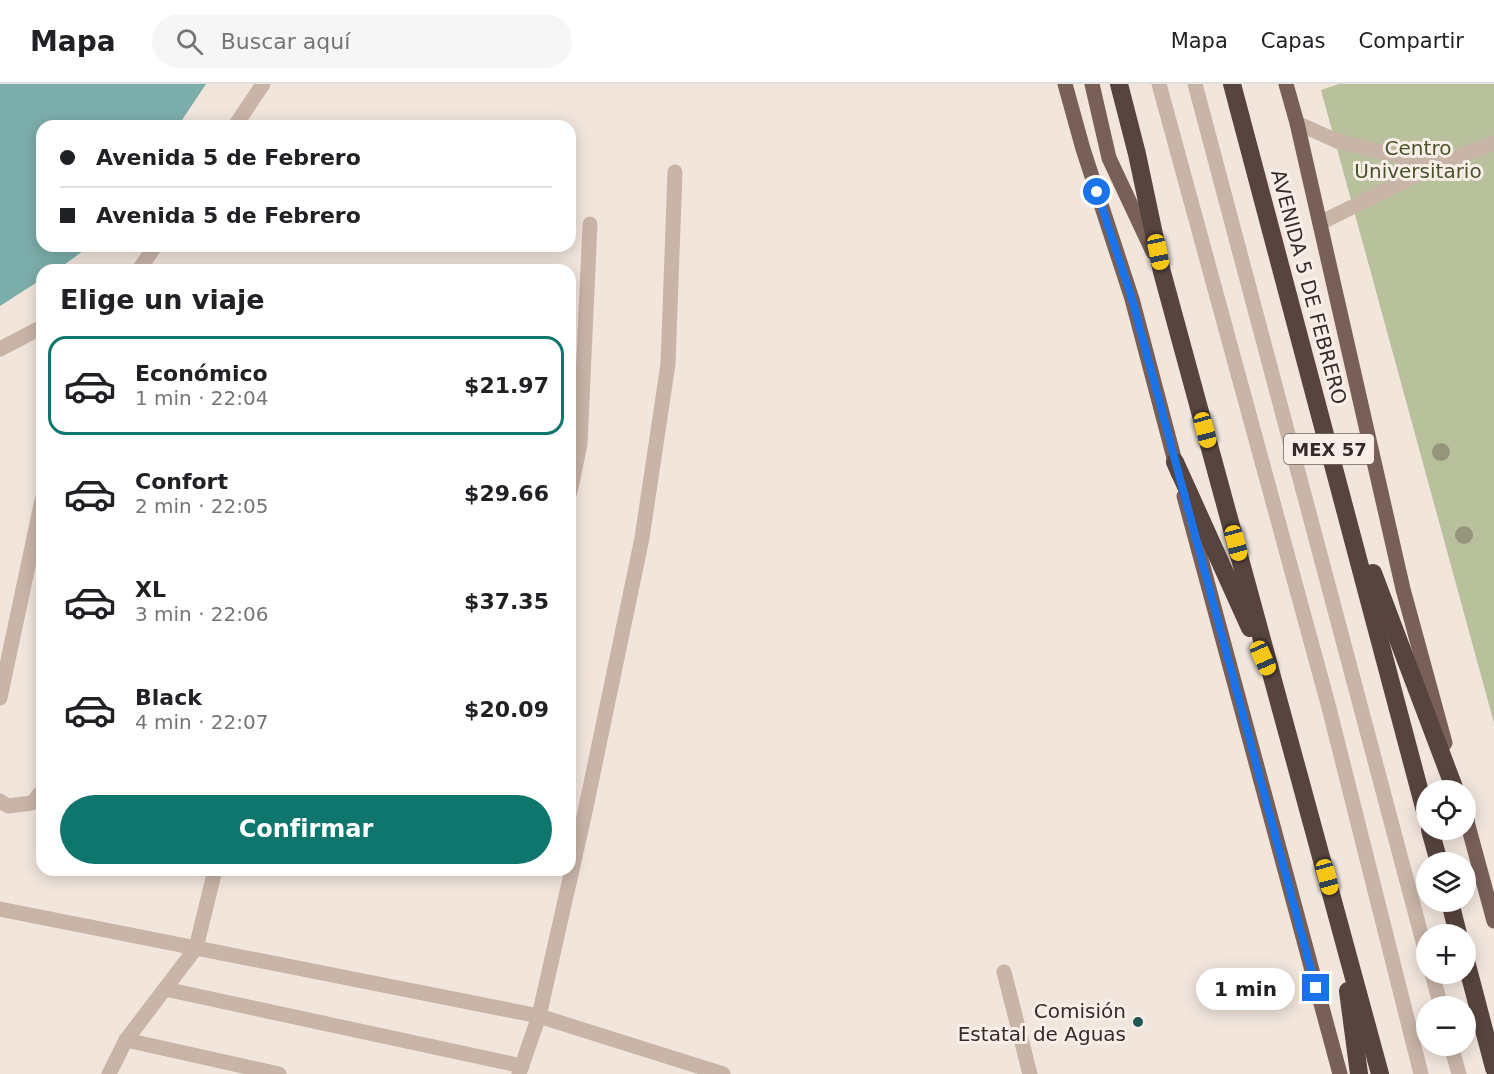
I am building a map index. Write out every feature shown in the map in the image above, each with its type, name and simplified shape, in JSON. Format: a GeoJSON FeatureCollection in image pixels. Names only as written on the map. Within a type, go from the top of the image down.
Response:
{"type":"FeatureCollection","features":[{"type":"Feature","properties":{"kind":"highway"},"geometry":{"type":"LineString","coordinates":[[1119,84],[1137,154],[1162,272],[1380,1074]]}},
{"type":"Feature","properties":{"kind":"highway","name":"AVENIDA 5 DE FEBRERO"},"geometry":{"type":"LineString","coordinates":[[1232,84],[1417,780]]}},
{"type":"Feature","properties":{"kind":"highway"},"geometry":{"type":"LineString","coordinates":[[1175,462],[1273,680]]}},
{"type":"Feature","properties":{"kind":"highway"},"geometry":{"type":"LineString","coordinates":[[1338,480],[1452,780]]}},
{"type":"Feature","properties":{"kind":"highway"},"geometry":{"type":"LineString","coordinates":[[1338,921],[1359,1074]]}},
{"type":"Feature","properties":{"kind":"highway"},"geometry":{"type":"LineString","coordinates":[[1472,984],[1494,1068]]}},
{"type":"Feature","properties":{"kind":"main road"},"geometry":{"type":"LineString","coordinates":[[1065,84],[1083,149],[1132,299],[1340,1074]]}},
{"type":"Feature","properties":{"kind":"main road"},"geometry":{"type":"LineString","coordinates":[[1092,84],[1109,158],[1162,272]]}},
{"type":"Feature","properties":{"kind":"main road","name":"AVENIDA 5 DE FEBRERO"},"geometry":{"type":"LineString","coordinates":[[1286,84],[1298,123],[1403,590],[1453,780]]}},
{"type":"Feature","properties":{"kind":"main road"},"geometry":{"type":"LineString","coordinates":[[1472,840],[1494,921]]}},
{"type":"Feature","properties":{"kind":"street"},"geometry":{"type":"LineString","coordinates":[[239,120],[263,84]]}},
{"type":"Feature","properties":{"kind":"street"},"geometry":{"type":"LineString","coordinates":[[1159,84],[1328,704],[1421,1074]]}},
{"type":"Feature","properties":{"kind":"street"},"geometry":{"type":"LineString","coordinates":[[1195,84],[1418,924]]}},
{"type":"Feature","properties":{"kind":"street"},"geometry":{"type":"LineString","coordinates":[[1298,123],[1338,141],[1436,165]]}},
{"type":"Feature","properties":{"kind":"street"},"geometry":{"type":"LineString","coordinates":[[1320,223],[1436,165],[1494,143]]}},
{"type":"Feature","properties":{"kind":"street"},"geometry":{"type":"LineString","coordinates":[[578,810],[642,538],[668,364],[675,172]]}},
{"type":"Feature","properties":{"kind":"street"},"geometry":{"type":"LineString","coordinates":[[576,463],[580,444],[590,224]]}},
{"type":"Feature","properties":{"kind":"street"},"geometry":{"type":"LineString","coordinates":[[0,349],[36,330]]}},
{"type":"Feature","properties":{"kind":"street"},"geometry":{"type":"LineString","coordinates":[[0,698],[36,528]]}},
{"type":"Feature","properties":{"kind":"street"},"geometry":{"type":"LineString","coordinates":[[0,801],[8,806],[32,803],[36,798]]}},
{"type":"Feature","properties":{"kind":"street"},"geometry":{"type":"LineString","coordinates":[[109,1074],[126,1040],[196,948],[214,876]]}},
{"type":"Feature","properties":{"kind":"street"},"geometry":{"type":"LineString","coordinates":[[165,989],[520,1070],[539,1016],[566,876]]}},
{"type":"Feature","properties":{"kind":"street"},"geometry":{"type":"LineString","coordinates":[[0,909],[539,1016],[723,1074]]}},
{"type":"Feature","properties":{"kind":"street"},"geometry":{"type":"LineString","coordinates":[[1004,972],[1030,1074]]}},
{"type":"Feature","properties":{"kind":"street"},"geometry":{"type":"LineString","coordinates":[[126,1040],[279,1074]]}},
{"type":"Feature","properties":{"kind":"street"},"geometry":{"type":"LineString","coordinates":[[1454,1056],[1459,1074]]}},
{"type":"Feature","properties":{"kind":"green space","name":"Centro Universitario"},"geometry":{"type":"Polygon","coordinates":[[[1339,84],[1494,84],[1494,723],[1321,90],[1339,84]]]}},
{"type":"Feature","properties":{"kind":"water"},"geometry":{"type":"Polygon","coordinates":[[[0,84],[206,84],[182,120],[36,120],[36,252],[82,252],[65,264],[36,264],[36,283],[0,306],[0,84]]]}},
{"type":"Feature","properties":{"kind":"place","name":"Comisión Estatal de Aguas"},"geometry":{"type":"Point","coordinates":[1138,1022]}},
{"type":"Feature","properties":{"kind":"route"},"geometry":{"type":"LineString","coordinates":[[1097,192],[1132,299],[1316,988]]}}]}
